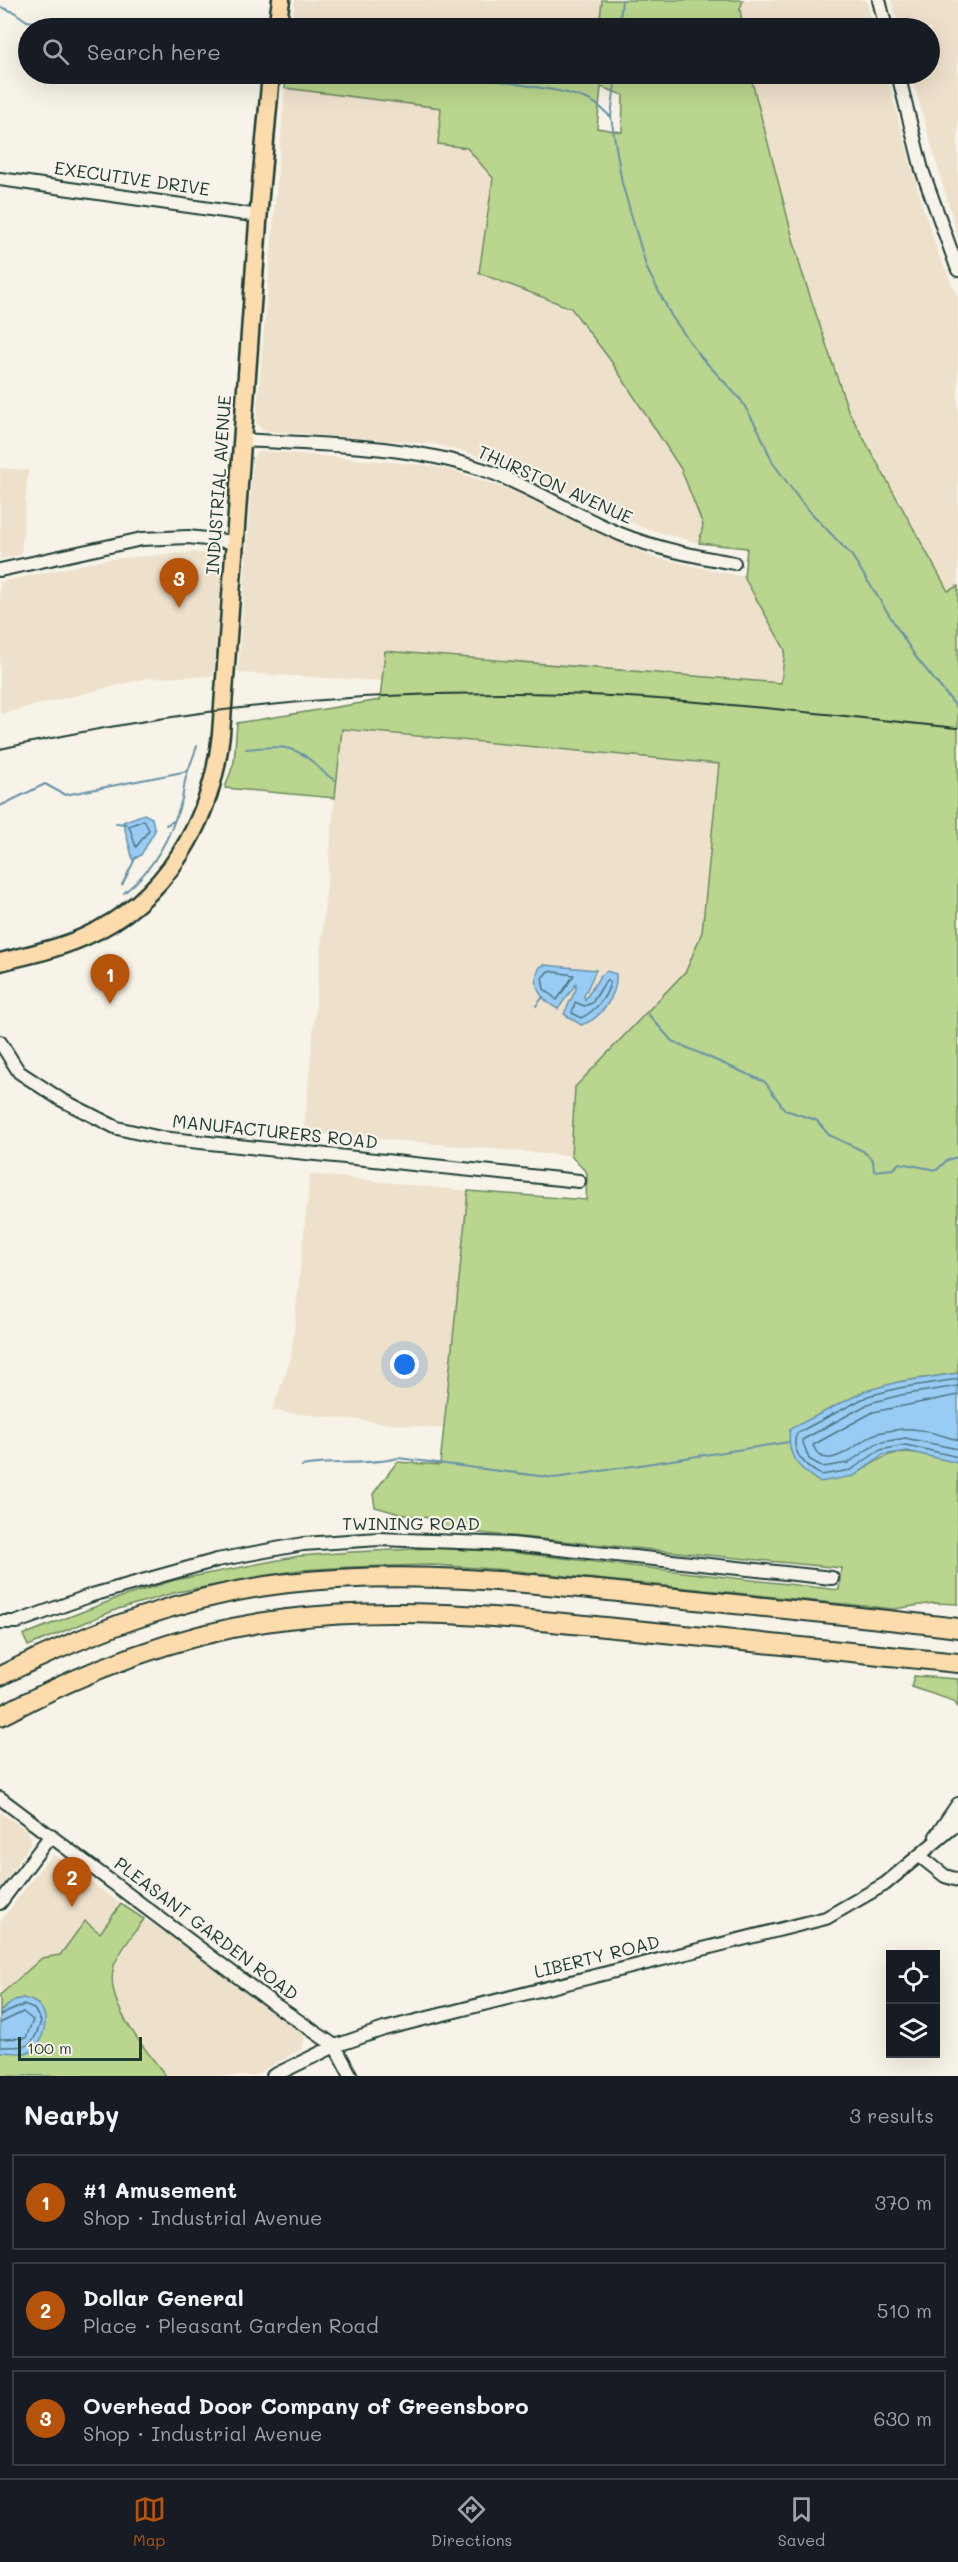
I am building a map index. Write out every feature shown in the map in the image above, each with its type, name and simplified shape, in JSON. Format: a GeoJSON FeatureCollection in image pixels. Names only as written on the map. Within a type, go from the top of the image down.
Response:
{"type":"FeatureCollection","features":[{"type":"Feature","properties":{"kind":"highway"},"geometry":{"type":"LineString","coordinates":[[0,1676],[60,1647],[133,1618],[187,1602],[286,1583],[350,1578],[425,1577],[521,1582],[958,1628]]}},
{"type":"Feature","properties":{"kind":"highway"},"geometry":{"type":"LineString","coordinates":[[0,1716],[62,1683],[121,1659],[183,1640],[285,1619],[344,1614],[463,1613],[958,1663]]}},
{"type":"Feature","properties":{"kind":"main road"},"geometry":{"type":"LineString","coordinates":[[278,18],[280,0]]}},
{"type":"Feature","properties":{"kind":"main road","name":"INDUSTRIAL AVENUE"},"geometry":{"type":"LineString","coordinates":[[0,962],[64,945],[112,923],[159,883],[192,837],[209,800],[218,764],[270,84]]}},
{"type":"Feature","properties":{"kind":"street"},"geometry":{"type":"LineString","coordinates":[[879,0],[884,18]]}},
{"type":"Feature","properties":{"kind":"street"},"geometry":{"type":"LineString","coordinates":[[900,84],[922,170],[949,252],[958,270]]}},
{"type":"Feature","properties":{"kind":"street","name":"EXECUTIVE DRIVE"},"geometry":{"type":"LineString","coordinates":[[0,179],[259,216]]}},
{"type":"Feature","properties":{"kind":"street","name":"THURSTON AVENUE"},"geometry":{"type":"LineString","coordinates":[[242,440],[397,451],[446,459],[494,474],[618,533],[657,548],[734,563]]}},
{"type":"Feature","properties":{"kind":"street"},"geometry":{"type":"LineString","coordinates":[[0,570],[142,539],[188,537],[234,542]]}},
{"type":"Feature","properties":{"kind":"street","name":"MANUFACTURERS ROAD"},"geometry":{"type":"LineString","coordinates":[[0,1042],[19,1072],[60,1099],[117,1128],[161,1138],[579,1181]]}},
{"type":"Feature","properties":{"kind":"street","name":"TWINING ROAD"},"geometry":{"type":"LineString","coordinates":[[0,1623],[17,1622],[102,1592],[217,1560],[303,1544],[379,1539],[512,1544],[832,1578]]}},
{"type":"Feature","properties":{"kind":"street","name":"PLEASANT GARDEN ROAD"},"geometry":{"type":"LineString","coordinates":[[0,1798],[335,2046],[351,2076]]}},
{"type":"Feature","properties":{"kind":"street","name":"LIBERTY ROAD"},"geometry":{"type":"LineString","coordinates":[[921,1857],[958,1804]]}},
{"type":"Feature","properties":{"kind":"street","name":"LIBERTY ROAD"},"geometry":{"type":"LineString","coordinates":[[273,2076],[335,2046],[384,2029],[826,1918],[885,1884],[921,1857],[958,1823]]}},
{"type":"Feature","properties":{"kind":"street"},"geometry":{"type":"LineString","coordinates":[[0,1903],[51,1835]]}},
{"type":"Feature","properties":{"kind":"street"},"geometry":{"type":"LineString","coordinates":[[921,1857],[945,1876],[958,1880]]}},
{"type":"Feature","properties":{"kind":"shaded area"},"geometry":{"type":"Polygon","coordinates":[[[295,0],[602,0],[600,18],[292,18],[295,0]]]}},
{"type":"Feature","properties":{"kind":"shaded area"},"geometry":{"type":"Polygon","coordinates":[[[743,0],[866,0],[871,18],[741,18],[740,9],[743,0]]]}},
{"type":"Feature","properties":{"kind":"shaded area"},"geometry":{"type":"Polygon","coordinates":[[[891,0],[958,0],[958,238],[914,84],[940,84],[940,18],[896,18],[891,0]]]}},
{"type":"Feature","properties":{"kind":"shaded area"},"geometry":{"type":"Polygon","coordinates":[[[753,84],[889,84],[923,207],[938,252],[958,297],[958,586],[948,592],[848,410],[801,269],[753,84]]]}},
{"type":"Feature","properties":{"kind":"shaded area"},"geometry":{"type":"Polygon","coordinates":[[[285,88],[441,108],[467,148],[493,178],[479,272],[571,308],[611,361],[681,469],[703,525],[699,543],[643,528],[532,475],[465,452],[433,444],[264,431],[260,428],[256,422],[285,88]]]}},
{"type":"Feature","properties":{"kind":"shaded area"},"geometry":{"type":"Polygon","coordinates":[[[256,452],[426,465],[451,470],[514,491],[653,557],[744,577],[785,650],[782,683],[385,652],[383,681],[238,673],[253,459],[256,452]]]}},
{"type":"Feature","properties":{"kind":"shaded area"},"geometry":{"type":"Polygon","coordinates":[[[0,468],[28,470],[21,555],[0,559],[0,468]]]}},
{"type":"Feature","properties":{"kind":"shaded area"},"geometry":{"type":"Polygon","coordinates":[[[193,552],[213,555],[222,564],[214,676],[147,678],[0,714],[0,582],[109,559],[193,552]]]}},
{"type":"Feature","properties":{"kind":"shaded area"},"geometry":{"type":"Polygon","coordinates":[[[341,729],[719,764],[702,932],[686,971],[575,1087],[571,1156],[304,1132],[341,729]]]}},
{"type":"Feature","properties":{"kind":"shaded area"},"geometry":{"type":"Polygon","coordinates":[[[310,1174],[468,1191],[443,1429],[272,1411],[291,1358],[310,1174]]]}},
{"type":"Feature","properties":{"kind":"shaded area"},"geometry":{"type":"Polygon","coordinates":[[[0,1812],[28,1831],[31,1843],[0,1889],[0,1812]]]}},
{"type":"Feature","properties":{"kind":"shaded area"},"geometry":{"type":"Polygon","coordinates":[[[54,1855],[121,1904],[100,1933],[84,1921],[60,1955],[42,1958],[0,1995],[0,1922],[46,1861],[54,1855]]]}},
{"type":"Feature","properties":{"kind":"shaded area"},"geometry":{"type":"Polygon","coordinates":[[[144,1919],[170,1935],[302,2033],[305,2038],[302,2049],[254,2076],[166,2076],[124,2020],[114,1991],[114,1966],[144,1919]]]}},
{"type":"Feature","properties":{"kind":"green space"},"geometry":{"type":"Polygon","coordinates":[[[602,0],[743,0],[740,9],[741,18],[600,18],[602,0]]]}},
{"type":"Feature","properties":{"kind":"green space"},"geometry":{"type":"Polygon","coordinates":[[[285,84],[753,84],[801,269],[848,410],[948,591],[958,586],[958,1373],[898,1382],[854,1476],[882,1458],[903,1452],[958,1463],[958,1604],[934,1603],[894,1609],[507,1570],[434,1565],[351,1567],[299,1570],[177,1592],[118,1609],[28,1646],[23,1635],[115,1599],[175,1580],[299,1556],[352,1552],[436,1548],[510,1552],[839,1590],[841,1568],[438,1529],[437,1519],[400,1514],[375,1507],[373,1494],[397,1462],[440,1465],[468,1191],[586,1200],[587,1173],[571,1156],[575,1087],[686,971],[702,932],[719,764],[342,729],[335,798],[225,788],[234,762],[237,723],[380,700],[385,651],[781,683],[785,650],[744,577],[747,548],[699,543],[703,525],[681,469],[611,361],[571,308],[479,273],[493,178],[467,148],[438,144],[441,108],[285,88],[285,84]],[[601,87],[597,128],[622,132],[623,95],[601,87]]]}},
{"type":"Feature","properties":{"kind":"green space"},"geometry":{"type":"Polygon","coordinates":[[[914,1676],[958,1679],[958,1708],[954,1701],[911,1687],[914,1676]]]}},
{"type":"Feature","properties":{"kind":"green space"},"geometry":{"type":"Polygon","coordinates":[[[121,1904],[144,1919],[114,1966],[112,1981],[115,1995],[128,2025],[166,2076],[0,2076],[0,2052],[31,2052],[38,2004],[23,1998],[0,2012],[0,1995],[42,1958],[60,1955],[85,1921],[100,1933],[121,1904]]]}},
{"type":"Feature","properties":{"kind":"water"},"geometry":{"type":"Polygon","coordinates":[[[144,814],[152,818],[155,831],[141,855],[133,860],[123,822],[144,814]]]}},
{"type":"Feature","properties":{"kind":"water"},"geometry":{"type":"Polygon","coordinates":[[[544,965],[596,970],[584,996],[585,1000],[600,976],[607,971],[616,974],[611,998],[595,1018],[581,1025],[564,1014],[576,989],[576,984],[558,1009],[542,997],[536,980],[540,967],[544,965]]]}},
{"type":"Feature","properties":{"kind":"water"},"geometry":{"type":"Polygon","coordinates":[[[958,1373],[958,1463],[907,1451],[883,1455],[854,1476],[819,1482],[805,1472],[795,1460],[790,1447],[790,1429],[865,1391],[898,1382],[958,1373]]]}},
{"type":"Feature","properties":{"kind":"water"},"geometry":{"type":"Polygon","coordinates":[[[23,1998],[41,2007],[45,2017],[39,2045],[35,2050],[29,2052],[0,2052],[0,2012],[15,2000],[23,1998]]]}},
{"type":"Feature","properties":{"kind":"waterway"},"geometry":{"type":"LineString","coordinates":[[620,18],[622,0]]}},
{"type":"Feature","properties":{"kind":"waterway"},"geometry":{"type":"LineString","coordinates":[[0,7],[23,18]]}},
{"type":"Feature","properties":{"kind":"waterway"},"geometry":{"type":"LineString","coordinates":[[519,84],[575,95],[592,101],[611,117]]}},
{"type":"Feature","properties":{"kind":"waterway"},"geometry":{"type":"LineString","coordinates":[[615,84],[611,117],[622,183],[647,269],[672,317],[701,357],[741,400],[759,431],[773,463],[801,502],[852,556],[915,656],[958,709]]}},
{"type":"Feature","properties":{"kind":"waterway"},"geometry":{"type":"LineString","coordinates":[[0,806],[45,784],[65,795],[188,771],[197,746]]}},
{"type":"Feature","properties":{"kind":"waterway"},"geometry":{"type":"LineString","coordinates":[[246,749],[279,747],[294,750],[335,780]]}},
{"type":"Feature","properties":{"kind":"waterway"},"geometry":{"type":"LineString","coordinates":[[124,893],[145,873],[161,850],[173,826],[188,771]]}},
{"type":"Feature","properties":{"kind":"waterway"},"geometry":{"type":"LineString","coordinates":[[166,825],[174,821]]}},
{"type":"Feature","properties":{"kind":"waterway"},"geometry":{"type":"LineString","coordinates":[[116,823],[126,824]]}},
{"type":"Feature","properties":{"kind":"waterway"},"geometry":{"type":"LineString","coordinates":[[122,885],[136,857]]}},
{"type":"Feature","properties":{"kind":"waterway"},"geometry":{"type":"LineString","coordinates":[[536,1006],[543,997]]}},
{"type":"Feature","properties":{"kind":"waterway"},"geometry":{"type":"LineString","coordinates":[[648,1014],[672,1041],[765,1082],[785,1110],[816,1120],[829,1135],[863,1151],[873,1160],[874,1171],[894,1169],[899,1163],[937,1170],[947,1160],[958,1157]]}},
{"type":"Feature","properties":{"kind":"waterway"},"geometry":{"type":"LineString","coordinates":[[302,1466],[374,1462],[398,1458],[555,1478],[789,1442]]}},
{"type":"Feature","properties":{"kind":"railway"},"geometry":{"type":"LineString","coordinates":[[0,749],[127,724],[255,706],[384,696],[449,694],[514,693],[625,697],[736,705],[958,728]]}},
{"type":"Feature","properties":{"kind":"place","name":"Overhead Door Company of Greensboro"},"geometry":{"type":"Point","coordinates":[179,608]}},
{"type":"Feature","properties":{"kind":"place","name":"#1 Amusement"},"geometry":{"type":"Point","coordinates":[110,1004]}},
{"type":"Feature","properties":{"kind":"place","name":"Dollar General"},"geometry":{"type":"Point","coordinates":[72,1907]}}]}
